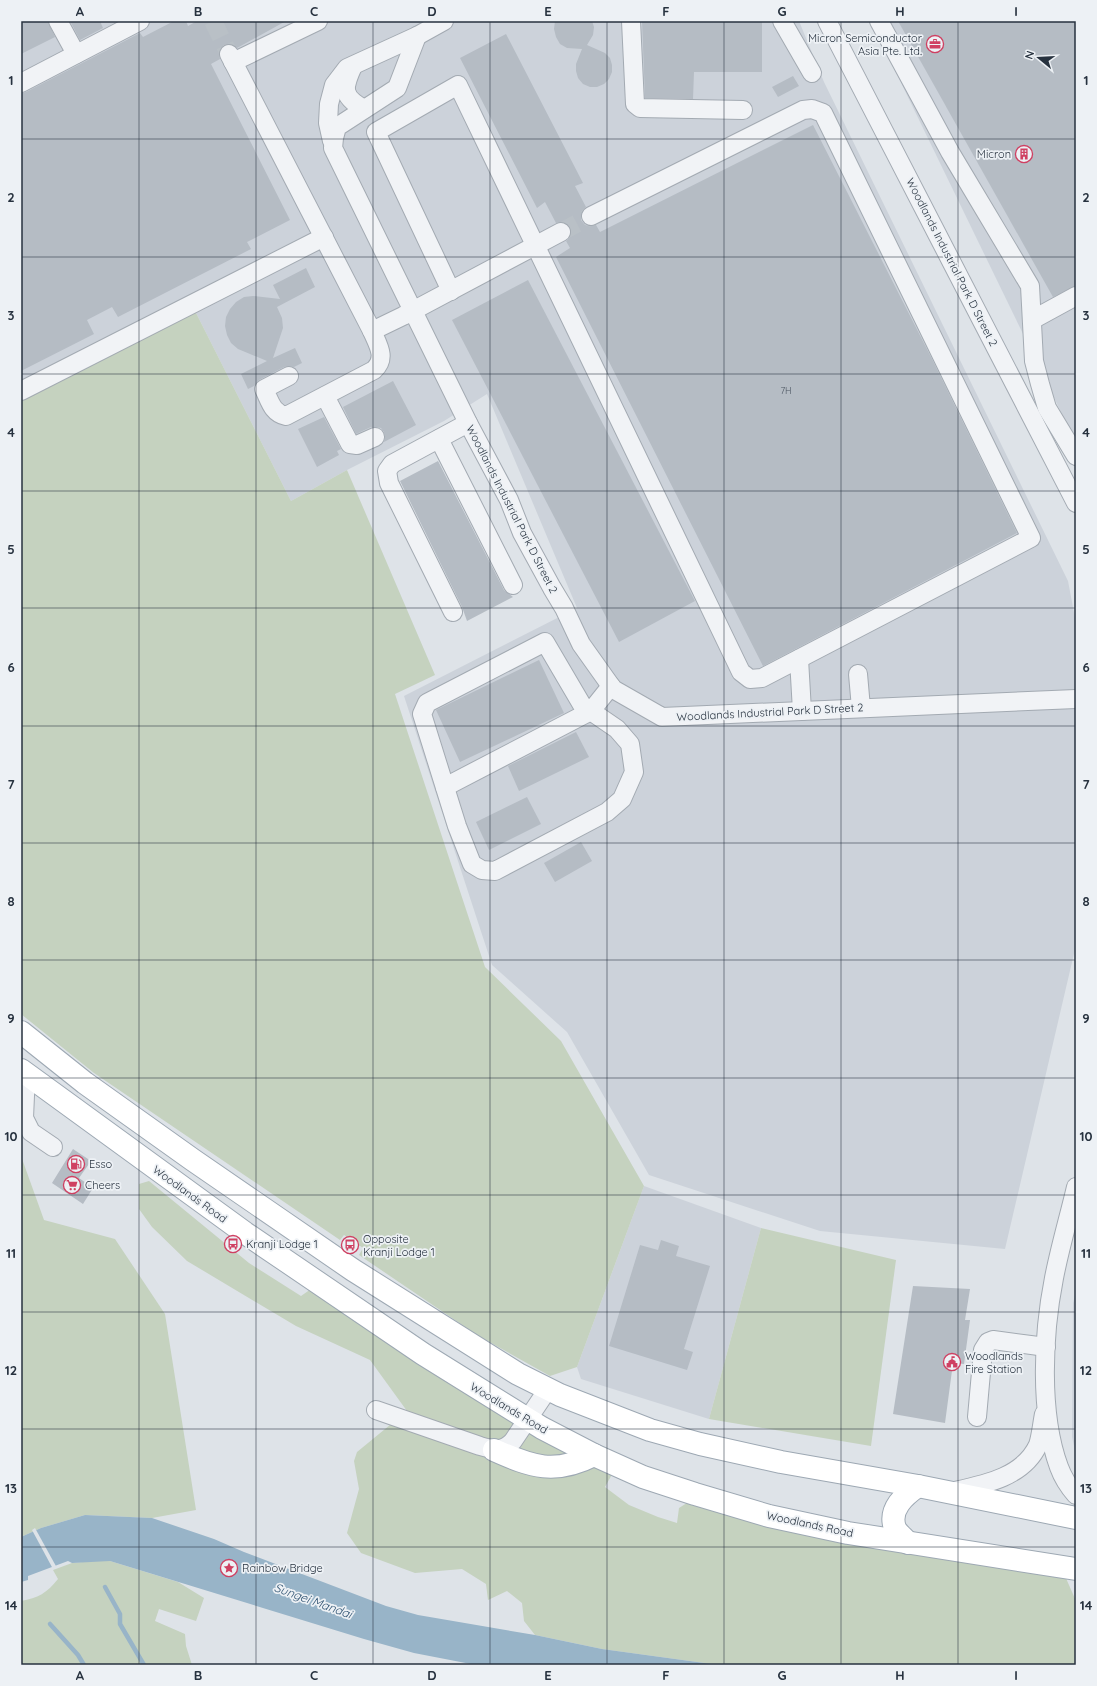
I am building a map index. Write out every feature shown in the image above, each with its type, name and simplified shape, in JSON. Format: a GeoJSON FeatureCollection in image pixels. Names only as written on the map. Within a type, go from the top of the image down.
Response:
{"type":"FeatureCollection","features":[{"type":"Feature","properties":{"kind":"main road"},"geometry":{"type":"LineString","coordinates":[[21,1032],[117,1105],[353,1270],[518,1374],[548,1389],[592,1409],[643,1428],[700,1444],[781,1462],[950,1492],[1076,1518]]}},
{"type":"Feature","properties":{"kind":"main road","name":"Woodlands Road"},"geometry":{"type":"LineString","coordinates":[[23,1072],[245,1233],[423,1354],[527,1419],[594,1455],[644,1477],[769,1516],[848,1533],[1076,1569]]}},
{"type":"Feature","properties":{"kind":"main road"},"geometry":{"type":"LineString","coordinates":[[494,1450],[520,1462],[546,1468],[559,1468],[580,1462],[594,1455]]}},
{"type":"Feature","properties":{"kind":"main road"},"geometry":{"type":"LineString","coordinates":[[908,1543],[895,1528],[895,1510],[902,1498],[918,1486]]}},
{"type":"Feature","properties":{"kind":"street"},"geometry":{"type":"LineString","coordinates":[[58,21],[76,54]]}},
{"type":"Feature","properties":{"kind":"street"},"geometry":{"type":"LineString","coordinates":[[21,83],[140,21]]}},
{"type":"Feature","properties":{"kind":"street"},"geometry":{"type":"LineString","coordinates":[[289,376],[264,389],[274,411],[280,415],[286,416],[374,370],[378,366],[381,359],[372,330],[231,58],[318,21]]}},
{"type":"Feature","properties":{"kind":"street"},"geometry":{"type":"LineString","coordinates":[[333,148],[337,126],[397,88],[417,36],[444,21]]}},
{"type":"Feature","properties":{"kind":"street"},"geometry":{"type":"LineString","coordinates":[[631,21],[635,104],[640,108],[743,110]]}},
{"type":"Feature","properties":{"kind":"street"},"geometry":{"type":"LineString","coordinates":[[782,21],[812,73]]}},
{"type":"Feature","properties":{"kind":"street","name":"Woodlands Industrial Park D Street 2"},"geometry":{"type":"LineString","coordinates":[[827,21],[1076,503]]}},
{"type":"Feature","properties":{"kind":"street"},"geometry":{"type":"LineString","coordinates":[[879,21],[950,152],[1030,286],[1034,361],[1047,408],[1076,456]]}},
{"type":"Feature","properties":{"kind":"street","name":"Woodlands Industrial Park D Street 2"},"geometry":{"type":"LineString","coordinates":[[417,36],[347,68],[334,85],[329,104],[328,123],[333,148],[414,310],[468,423],[509,500],[531,551],[564,608],[581,644],[613,689],[662,717],[1076,699]]}},
{"type":"Feature","properties":{"kind":"street"},"geometry":{"type":"LineString","coordinates":[[354,65],[345,84],[347,95],[354,104],[364,109]]}},
{"type":"Feature","properties":{"kind":"street"},"geometry":{"type":"LineString","coordinates":[[452,290],[376,132],[458,85],[742,672],[750,678],[762,678],[1031,538],[823,113],[812,109],[803,110],[592,216]]}},
{"type":"Feature","properties":{"kind":"street"},"geometry":{"type":"LineString","coordinates":[[372,330],[414,310],[561,232]]}},
{"type":"Feature","properties":{"kind":"street"},"geometry":{"type":"LineString","coordinates":[[21,391],[324,238]]}},
{"type":"Feature","properties":{"kind":"street"},"geometry":{"type":"LineString","coordinates":[[1032,320],[1076,296]]}},
{"type":"Feature","properties":{"kind":"street"},"geometry":{"type":"LineString","coordinates":[[326,396],[350,444],[356,445],[375,437]]}},
{"type":"Feature","properties":{"kind":"street"},"geometry":{"type":"LineString","coordinates":[[453,612],[389,482],[387,471],[392,464],[468,423]]}},
{"type":"Feature","properties":{"kind":"street"},"geometry":{"type":"LineString","coordinates":[[439,439],[513,585]]}},
{"type":"Feature","properties":{"kind":"street"},"geometry":{"type":"LineString","coordinates":[[545,642],[582,705],[591,711],[617,729],[630,744],[634,772],[622,798],[607,812],[494,871],[482,870],[472,864],[457,826],[422,714],[427,703],[545,642]]}},
{"type":"Feature","properties":{"kind":"street"},"geometry":{"type":"LineString","coordinates":[[799,659],[802,711]]}},
{"type":"Feature","properties":{"kind":"street"},"geometry":{"type":"LineString","coordinates":[[858,674],[861,708]]}},
{"type":"Feature","properties":{"kind":"street"},"geometry":{"type":"LineString","coordinates":[[445,787],[591,711],[611,686]]}},
{"type":"Feature","properties":{"kind":"street"},"geometry":{"type":"LineString","coordinates":[[23,1072],[24,1118],[31,1132],[52,1147]]}},
{"type":"Feature","properties":{"kind":"street"},"geometry":{"type":"LineString","coordinates":[[1076,1187],[1054,1278],[1046,1347],[1046,1404],[1053,1445],[1059,1467],[1067,1484],[1076,1495]]}},
{"type":"Feature","properties":{"kind":"street"},"geometry":{"type":"LineString","coordinates":[[977,1416],[983,1350],[988,1342],[993,1340],[1046,1347]]}},
{"type":"Feature","properties":{"kind":"street"},"geometry":{"type":"LineString","coordinates":[[376,1410],[494,1450],[508,1446],[548,1389]]}},
{"type":"Feature","properties":{"kind":"street"},"geometry":{"type":"LineString","coordinates":[[950,1492],[987,1484],[1019,1468],[1030,1457],[1038,1444],[1046,1404]]}},
{"type":"Feature","properties":{"kind":"shaded area"},"geometry":{"type":"Polygon","coordinates":[[[21,21],[799,21],[824,82],[1068,581],[1076,623],[1076,945],[1005,1249],[820,1231],[649,1175],[567,1032],[492,965],[404,696],[577,608],[487,394],[444,421],[347,470],[291,501],[193,307],[21,394],[21,21]]]}},
{"type":"Feature","properties":{"kind":"shaded area","name":"Micron"},"geometry":{"type":"Polygon","coordinates":[[[871,21],[1076,21],[1076,443],[871,21]]]}},
{"type":"Feature","properties":{"kind":"shaded area"},"geometry":{"type":"Polygon","coordinates":[[[644,1186],[761,1228],[709,1419],[581,1379],[577,1367],[644,1186]]]}},
{"type":"Feature","properties":{"kind":"shaded area"},"geometry":{"type":"Polygon","coordinates":[[[1076,1291],[1076,1455],[1072,1437],[1073,1303],[1076,1291]]]}},
{"type":"Feature","properties":{"kind":"green space"},"geometry":{"type":"Polygon","coordinates":[[[193,307],[291,501],[347,470],[435,675],[395,694],[485,967],[561,1041],[644,1186],[577,1367],[550,1376],[477,1335],[359,1255],[363,1248],[344,1235],[340,1240],[94,1073],[21,1014],[21,394],[193,307]]]}},
{"type":"Feature","properties":{"kind":"green space"},"geometry":{"type":"Polygon","coordinates":[[[21,1156],[44,1220],[115,1239],[165,1314],[196,1510],[152,1518],[85,1515],[41,1528],[21,1537],[21,1156]]]}},
{"type":"Feature","properties":{"kind":"green space"},"geometry":{"type":"Polygon","coordinates":[[[149,1181],[249,1263],[301,1296],[311,1289],[615,1469],[605,1487],[629,1505],[677,1523],[679,1508],[690,1501],[1065,1576],[1076,1601],[1076,1665],[719,1665],[602,1649],[535,1635],[524,1621],[522,1603],[507,1591],[488,1600],[486,1584],[462,1569],[415,1573],[361,1553],[347,1533],[359,1489],[354,1461],[357,1452],[407,1411],[370,1360],[296,1326],[187,1261],[152,1227],[139,1209],[139,1184],[149,1181]]]}},
{"type":"Feature","properties":{"kind":"green space"},"geometry":{"type":"Polygon","coordinates":[[[761,1228],[896,1260],[871,1446],[709,1419],[761,1228]]]}},
{"type":"Feature","properties":{"kind":"green space"},"geometry":{"type":"Polygon","coordinates":[[[110,1561],[178,1582],[204,1598],[196,1621],[159,1609],[155,1621],[185,1634],[186,1646],[192,1665],[21,1665],[21,1601],[37,1596],[50,1588],[58,1579],[53,1570],[72,1563],[110,1561]]]}},
{"type":"Feature","properties":{"kind":"water","name":"Sungei Mandai"},"geometry":{"type":"Polygon","coordinates":[[[85,1515],[152,1518],[214,1539],[244,1552],[386,1606],[418,1615],[535,1635],[602,1649],[719,1665],[476,1665],[414,1653],[364,1639],[110,1561],[72,1563],[68,1561],[28,1576],[28,1580],[21,1582],[21,1537],[41,1528],[85,1515]]]}},
{"type":"Feature","properties":{"kind":"pier"},"geometry":{"type":"Polygon","coordinates":[[[35,1528],[57,1568],[53,1569],[32,1530],[35,1528]]]}},
{"type":"Feature","properties":{"kind":"building"},"geometry":{"type":"Polygon","coordinates":[[[21,21],[48,21],[55,37],[21,54],[21,21]]]}},
{"type":"Feature","properties":{"kind":"building"},"geometry":{"type":"Polygon","coordinates":[[[70,21],[100,21],[103,28],[80,40],[70,21]]]}},
{"type":"Feature","properties":{"kind":"building"},"geometry":{"type":"Polygon","coordinates":[[[174,21],[186,21],[188,26],[197,21],[286,21],[237,48],[230,44],[224,45],[220,49],[220,59],[211,64],[290,220],[247,242],[251,249],[118,317],[112,307],[87,320],[94,334],[21,371],[21,93],[26,92],[140,33],[143,37],[174,21]]]}},
{"type":"Feature","properties":{"kind":"building"},"geometry":{"type":"Polygon","coordinates":[[[555,21],[592,21],[594,27],[593,35],[587,45],[605,53],[610,58],[612,65],[612,72],[609,79],[604,84],[597,87],[590,87],[583,84],[578,78],[576,64],[582,49],[567,48],[560,44],[554,29],[555,21]]]}},
{"type":"Feature","properties":{"kind":"building"},"geometry":{"type":"Polygon","coordinates":[[[642,21],[762,21],[762,72],[694,72],[693,99],[645,98],[642,21]]]}},
{"type":"Feature","properties":{"kind":"building","name":"Micron"},"geometry":{"type":"Polygon","coordinates":[[[898,21],[1076,21],[1076,286],[1053,297],[898,21]]]}},
{"type":"Feature","properties":{"kind":"building"},"geometry":{"type":"Polygon","coordinates":[[[506,34],[583,183],[575,186],[586,207],[582,211],[581,220],[585,225],[596,225],[600,232],[813,125],[932,359],[1017,533],[763,666],[556,257],[570,248],[566,241],[570,237],[570,227],[566,223],[556,223],[545,202],[537,208],[460,58],[506,34]]]}},
{"type":"Feature","properties":{"kind":"building"},"geometry":{"type":"Polygon","coordinates":[[[793,76],[799,86],[778,97],[772,87],[793,76]]]}},
{"type":"Feature","properties":{"kind":"building"},"geometry":{"type":"Polygon","coordinates":[[[306,268],[315,287],[277,307],[282,318],[283,328],[273,358],[295,348],[302,363],[294,367],[284,367],[259,380],[254,386],[248,389],[241,374],[267,361],[238,349],[231,343],[225,326],[226,317],[236,302],[244,297],[253,296],[280,299],[273,285],[306,268]]]}},
{"type":"Feature","properties":{"kind":"building"},"geometry":{"type":"Polygon","coordinates":[[[528,280],[695,601],[619,642],[452,320],[528,280]]]}},
{"type":"Feature","properties":{"kind":"building"},"geometry":{"type":"Polygon","coordinates":[[[393,381],[416,425],[384,442],[384,432],[381,428],[371,427],[356,434],[343,407],[393,381]]]}},
{"type":"Feature","properties":{"kind":"building"},"geometry":{"type":"Polygon","coordinates":[[[324,417],[341,449],[337,451],[339,455],[317,467],[298,429],[324,417]]]}},
{"type":"Feature","properties":{"kind":"building"},"geometry":{"type":"Polygon","coordinates":[[[438,461],[504,590],[513,597],[467,621],[462,607],[400,481],[438,461]]]}},
{"type":"Feature","properties":{"kind":"building"},"geometry":{"type":"Polygon","coordinates":[[[539,660],[564,713],[460,762],[436,710],[539,660]]]}},
{"type":"Feature","properties":{"kind":"building"},"geometry":{"type":"Polygon","coordinates":[[[576,732],[589,757],[519,791],[508,766],[576,732]]]}},
{"type":"Feature","properties":{"kind":"building"},"geometry":{"type":"Polygon","coordinates":[[[527,797],[541,824],[489,850],[476,822],[527,797]]]}},
{"type":"Feature","properties":{"kind":"building"},"geometry":{"type":"Polygon","coordinates":[[[581,842],[592,861],[555,882],[544,863],[581,842]]]}},
{"type":"Feature","properties":{"kind":"building","name":"Cheers"},"geometry":{"type":"Polygon","coordinates":[[[73,1149],[91,1161],[79,1178],[93,1188],[83,1204],[52,1183],[73,1149]]]}},
{"type":"Feature","properties":{"kind":"building"},"geometry":{"type":"Polygon","coordinates":[[[661,1240],[679,1246],[676,1256],[710,1266],[684,1349],[693,1352],[687,1370],[609,1346],[640,1245],[658,1250],[661,1240]]]}},
{"type":"Feature","properties":{"kind":"building"},"geometry":{"type":"Polygon","coordinates":[[[913,1286],[970,1289],[965,1320],[970,1320],[964,1364],[953,1363],[945,1423],[893,1414],[913,1286]]]}},
{"type":"Feature","properties":{"kind":"waterway"},"geometry":{"type":"LineString","coordinates":[[105,1587],[120,1614],[120,1624],[144,1665]]}},
{"type":"Feature","properties":{"kind":"waterway"},"geometry":{"type":"LineString","coordinates":[[50,1624],[78,1655],[84,1665]]}},
{"type":"Feature","properties":{"kind":"tunnel"},"geometry":{"type":"LineString","coordinates":[[213,21],[229,54]]}},
{"type":"Feature","properties":{"kind":"tunnel"},"geometry":{"type":"LineString","coordinates":[[561,232],[591,216]]}},
{"type":"Feature","properties":{"kind":"place","name":"Micron Semiconductor Asia Pte. Ltd."},"geometry":{"type":"Point","coordinates":[935,44]}},
{"type":"Feature","properties":{"kind":"place","name":"Micron"},"geometry":{"type":"Point","coordinates":[1024,154]}},
{"type":"Feature","properties":{"kind":"place","name":"Esso"},"geometry":{"type":"Point","coordinates":[76,1164]}},
{"type":"Feature","properties":{"kind":"place","name":"Cheers"},"geometry":{"type":"Point","coordinates":[72,1185]}},
{"type":"Feature","properties":{"kind":"place","name":"Kranji Lodge 1"},"geometry":{"type":"Point","coordinates":[233,1244]}},
{"type":"Feature","properties":{"kind":"place","name":"Opposite Kranji Lodge 1"},"geometry":{"type":"Point","coordinates":[350,1245]}},
{"type":"Feature","properties":{"kind":"place","name":"Woodlands Fire Station"},"geometry":{"type":"Point","coordinates":[952,1362]}},
{"type":"Feature","properties":{"kind":"place","name":"Rainbow Bridge"},"geometry":{"type":"Point","coordinates":[229,1568]}}]}
